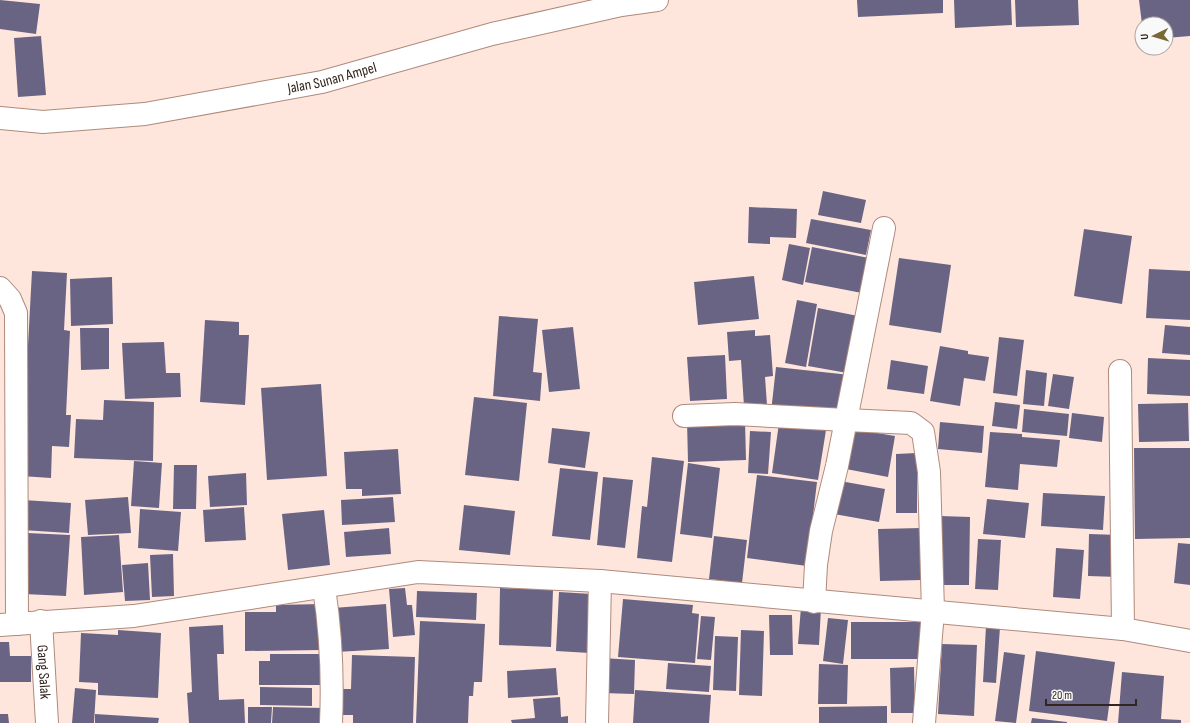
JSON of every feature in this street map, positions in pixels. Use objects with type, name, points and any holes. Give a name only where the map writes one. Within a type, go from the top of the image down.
[{"type":"street","name":"Jalan Sunan Ampel","points":[[0,118],[43,122],[145,114],[322,82],[492,34],[621,5],[657,0]]},
{"type":"street","points":[[814,602],[816,565],[821,531],[846,420],[884,228]]},
{"type":"street","points":[[0,288],[10,299],[16,313],[8,624],[134,616],[152,612],[324,588],[418,572],[600,581],[814,602],[933,611],[1123,629],[1190,641]]},
{"type":"street","points":[[1120,371],[1123,629]]},
{"type":"street","points":[[684,416],[735,414],[911,423],[923,432],[929,472],[933,611],[924,723]]},
{"type":"street","points":[[597,723],[600,581]]},
{"type":"street","points":[[324,588],[331,632],[333,686],[331,723]]},
{"type":"street","name":"Gang Salak","points":[[41,621],[47,723]]},
{"type":"building","points":[[0,0],[40,4],[36,34],[0,29]]},
{"type":"building","points":[[857,0],[943,0],[943,13],[858,17]]},
{"type":"building","points":[[954,0],[1011,0],[1012,25],[955,28]]},
{"type":"building","points":[[1015,0],[1078,0],[1079,25],[1016,27]]},
{"type":"building","points":[[1139,0],[1190,0],[1190,36],[1174,37],[1174,16],[1141,16]]},
{"type":"building","points":[[41,36],[46,95],[18,97],[14,38]]},
{"type":"building","points":[[823,191],[866,200],[861,223],[818,215]]},
{"type":"building","points":[[749,207],[797,209],[796,238],[770,237],[770,244],[748,243]]},
{"type":"building","points":[[811,219],[871,230],[866,255],[806,243]]},
{"type":"building","points":[[1084,229],[1132,236],[1122,304],[1074,296]]},
{"type":"building","points":[[789,244],[810,248],[803,285],[782,280]]},
{"type":"building","points":[[812,247],[869,258],[862,293],[805,282]]},
{"type":"building","points":[[899,258],[951,265],[941,333],[889,325]]},
{"type":"building","points":[[1149,269],[1190,271],[1190,320],[1146,318]]},
{"type":"building","points":[[32,271],[67,273],[64,330],[70,331],[66,415],[71,415],[69,447],[52,446],[51,478],[21,476]]},
{"type":"building","points":[[754,276],[759,319],[698,325],[694,282]]},
{"type":"building","points":[[112,277],[113,324],[71,326],[70,279]]},
{"type":"building","points":[[797,300],[817,304],[806,367],[785,363]]},
{"type":"building","points":[[818,308],[863,317],[853,374],[808,366]]},
{"type":"building","points":[[499,316],[538,319],[533,372],[542,373],[540,401],[493,396]]},
{"type":"building","points":[[205,320],[239,322],[239,335],[249,335],[245,405],[200,402]]},
{"type":"building","points":[[1165,325],[1190,327],[1190,355],[1162,353]]},
{"type":"building","points":[[573,327],[580,389],[549,392],[542,330]]},
{"type":"building","points":[[80,328],[109,328],[109,369],[81,370]]},
{"type":"building","points":[[755,330],[755,336],[770,335],[773,376],[765,377],[767,405],[744,406],[741,360],[729,361],[727,332]]},
{"type":"building","points":[[999,337],[1024,340],[1017,396],[993,393]]},
{"type":"building","points":[[164,342],[166,373],[180,373],[181,397],[125,399],[122,343]]},
{"type":"building","points":[[940,346],[968,351],[968,354],[989,357],[985,381],[964,378],[960,406],[930,401]]},
{"type":"building","points":[[725,355],[727,399],[690,401],[687,357]]},
{"type":"building","points":[[1148,358],[1190,360],[1190,396],[1147,394]]},
{"type":"building","points":[[891,360],[928,366],[924,394],[887,389]]},
{"type":"building","points":[[776,367],[850,375],[847,410],[821,407],[819,417],[771,412]]},
{"type":"building","points":[[1026,370],[1047,373],[1044,406],[1023,404]]},
{"type":"building","points":[[1053,374],[1074,377],[1069,409],[1048,406]]},
{"type":"building","points":[[321,384],[327,476],[267,480],[261,388]]},
{"type":"building","points":[[474,397],[527,403],[519,481],[465,475]]},
{"type":"building","points":[[104,400],[154,402],[153,461],[74,458],[76,419],[103,420]]},
{"type":"building","points":[[995,402],[1020,405],[1017,429],[992,426]]},
{"type":"building","points":[[1188,403],[1189,441],[1139,442],[1138,404]]},
{"type":"building","points":[[1024,409],[1069,414],[1067,436],[1022,432]]},
{"type":"building","points":[[1072,413],[1104,417],[1102,442],[1069,438]]},
{"type":"building","points":[[745,420],[746,460],[688,462],[687,421]]},
{"type":"building","points":[[940,422],[984,426],[982,453],[938,449]]},
{"type":"building","points":[[779,423],[826,430],[818,480],[772,473]]},
{"type":"building","points":[[552,428],[590,432],[585,468],[548,463]]},
{"type":"building","points":[[853,429],[895,436],[888,477],[846,469]]},
{"type":"building","points":[[750,431],[771,432],[768,474],[748,473]]},
{"type":"building","points":[[990,432],[1022,434],[1022,437],[1060,440],[1057,467],[1020,464],[1018,490],[985,487]]},
{"type":"building","points":[[1134,448],[1190,448],[1190,538],[1135,539]]},
{"type":"building","points":[[398,449],[401,494],[362,496],[362,489],[346,489],[344,452]]},
{"type":"building","points":[[917,453],[917,513],[896,513],[896,454]]},
{"type":"building","points":[[652,457],[684,461],[672,562],[637,558],[642,506],[647,507]]},
{"type":"building","points":[[134,461],[162,463],[159,508],[131,506]]},
{"type":"building","points":[[688,463],[720,468],[712,538],[680,534]]},
{"type":"building","points":[[174,465],[197,465],[196,509],[173,509]]},
{"type":"building","points":[[560,468],[598,472],[590,540],[552,536]]},
{"type":"building","points":[[246,473],[247,505],[210,507],[208,476]]},
{"type":"building","points":[[757,475],[817,482],[807,566],[747,558]]},
{"type":"building","points":[[603,477],[633,480],[625,548],[597,545]]},
{"type":"building","points":[[840,481],[885,489],[879,522],[834,514]]},
{"type":"building","points":[[1043,493],[1105,496],[1103,530],[1041,526]]},
{"type":"building","points":[[128,497],[131,533],[88,535],[85,500]]},
{"type":"building","points":[[393,497],[395,522],[342,525],[341,500]]},
{"type":"building","points":[[987,499],[1029,503],[1025,538],[983,534]]},
{"type":"building","points":[[23,500],[71,503],[69,533],[22,530]]},
{"type":"building","points":[[464,505],[515,511],[510,555],[459,550]]},
{"type":"building","points":[[244,507],[246,540],[205,542],[203,510]]},
{"type":"building","points":[[140,509],[181,512],[178,551],[138,548]]},
{"type":"building","points":[[324,510],[330,565],[288,570],[282,514]]},
{"type":"building","points":[[940,516],[970,517],[969,585],[939,585]]},
{"type":"building","points":[[389,528],[391,554],[346,557],[344,532]]},
{"type":"building","points":[[921,528],[922,580],[880,581],[878,529]]},
{"type":"building","points":[[27,533],[70,535],[66,596],[24,594]]},
{"type":"building","points":[[1089,534],[1119,535],[1118,577],[1088,576]]},
{"type":"building","points":[[119,535],[123,592],[84,595],[81,537]]},
{"type":"building","points":[[714,536],[747,540],[742,583],[709,579]]},
{"type":"building","points":[[978,539],[1001,540],[998,590],[975,589]]},
{"type":"building","points":[[1178,543],[1190,544],[1190,585],[1174,583]]},
{"type":"building","points":[[1056,548],[1084,550],[1080,599],[1053,597]]},
{"type":"building","points":[[173,554],[174,596],[152,597],[150,555]]},
{"type":"building","points":[[148,563],[150,600],[125,601],[122,565]]},
{"type":"building","points":[[405,588],[407,605],[412,605],[415,635],[393,637],[389,589]]},
{"type":"building","points":[[500,588],[553,590],[551,647],[499,645]]},
{"type":"building","points":[[417,591],[477,593],[476,620],[416,617]]},
{"type":"building","points":[[559,592],[592,594],[590,653],[556,651]]},
{"type":"building","points":[[623,599],[693,605],[692,613],[699,614],[695,663],[618,657]]},
{"type":"building","points":[[322,604],[322,650],[245,651],[245,612],[276,612],[276,605]]},
{"type":"building","points":[[386,604],[389,649],[336,652],[333,608]]},
{"type":"building","points":[[801,607],[821,608],[819,645],[798,644]]},
{"type":"building","points":[[769,615],[792,615],[793,655],[770,655]]},
{"type":"building","points":[[701,616],[715,617],[711,660],[697,659]]},
{"type":"building","points":[[828,618],[848,620],[843,664],[823,661]]},
{"type":"building","points":[[420,621],[485,624],[482,682],[474,682],[473,696],[469,696],[468,723],[416,723]]},
{"type":"building","points":[[851,622],[920,622],[920,659],[851,659]]},
{"type":"building","points":[[223,625],[224,654],[217,654],[219,700],[244,699],[245,723],[189,723],[187,693],[192,692],[189,627]]},
{"type":"building","points":[[986,626],[1000,627],[996,683],[983,682]]},
{"type":"building","points":[[118,630],[161,633],[158,698],[98,695],[98,683],[79,682],[81,633],[118,635]]},
{"type":"building","points":[[741,630],[764,631],[762,696],[739,695]]},
{"type":"building","points":[[715,636],[738,637],[736,691],[713,690]]},
{"type":"building","points":[[0,642],[9,642],[10,656],[31,656],[31,682],[0,682]]},
{"type":"building","points":[[942,644],[977,645],[974,716],[938,714]]},
{"type":"building","points":[[1036,651],[1115,662],[1107,721],[1029,711]]},
{"type":"building","points":[[1004,652],[1025,655],[1016,723],[995,721]]},
{"type":"building","points":[[270,654],[323,654],[323,685],[259,685],[259,661],[270,661]]},
{"type":"building","points":[[352,655],[415,657],[413,723],[353,723],[353,715],[338,715],[339,689],[351,689]]},
{"type":"building","points":[[602,658],[635,660],[634,694],[602,693]]},
{"type":"building","points":[[668,663],[711,666],[709,692],[666,689]]},
{"type":"building","points":[[819,664],[848,665],[847,704],[818,704]]},
{"type":"building","points":[[914,667],[915,713],[891,713],[890,668]]},
{"type":"building","points":[[556,668],[558,695],[508,698],[507,671]]},
{"type":"building","points":[[1122,672],[1164,676],[1161,719],[1181,720],[1181,723],[1118,723]]},
{"type":"building","points":[[260,687],[312,688],[312,706],[260,705]]},
{"type":"building","points":[[75,688],[96,690],[94,723],[72,723]]},
{"type":"building","points":[[635,690],[711,695],[709,723],[633,723]]},
{"type":"building","points":[[560,697],[561,717],[568,716],[568,723],[512,723],[511,720],[535,718],[533,699]]},
{"type":"building","points":[[887,706],[887,723],[819,723],[819,707]]},
{"type":"building","points":[[248,707],[272,707],[271,723],[248,723]]},
{"type":"building","points":[[273,707],[323,708],[323,723],[272,723]]},
{"type":"building","points":[[0,714],[8,714],[9,723],[0,723]]},
{"type":"building","points":[[95,714],[159,718],[158,723],[95,723]]},
{"type":"building","points":[[1032,718],[1067,722],[1067,723],[1031,723]]}]
